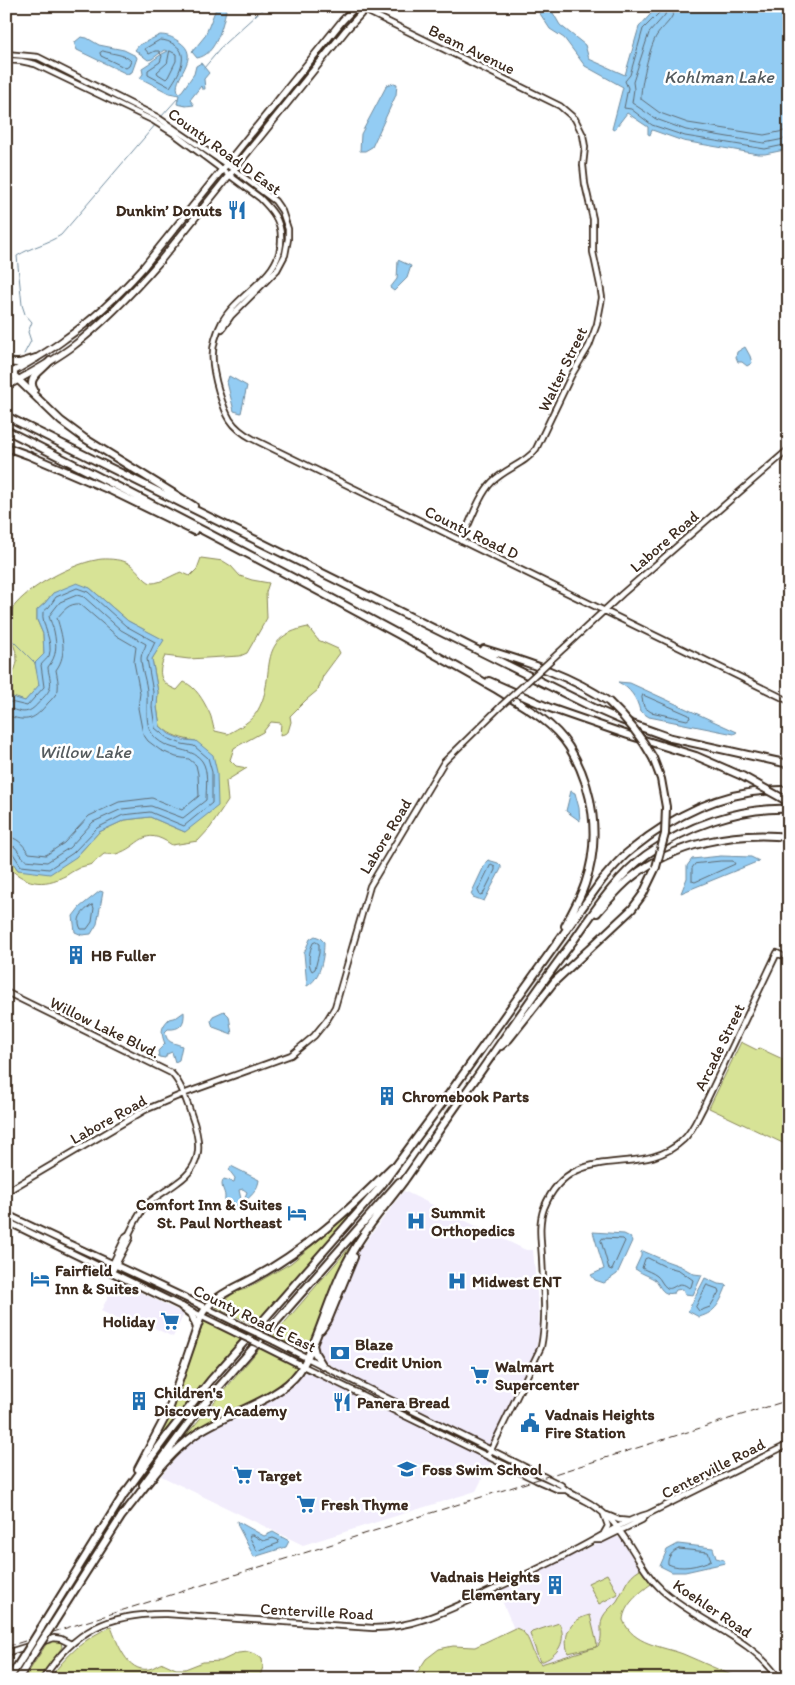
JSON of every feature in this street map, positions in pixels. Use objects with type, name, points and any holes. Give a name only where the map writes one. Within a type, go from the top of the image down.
[{"type":"highway","points":[[6,362],[21,364],[36,358]]},
{"type":"highway","points":[[45,405],[33,389],[31,382],[33,377],[50,361]]},
{"type":"highway","points":[[8,373],[19,379],[45,405],[84,438],[174,493],[209,517]]},
{"type":"highway","points":[[6,416],[598,710],[671,738],[789,764]]},
{"type":"highway","points":[[6,430],[281,572],[463,670],[536,714],[568,745],[581,768],[593,817],[594,843],[590,868],[584,886],[558,941]]},
{"type":"highway","points":[[6,447],[112,491],[281,572]]},
{"type":"highway","points":[[469,645],[505,655],[548,671],[586,688],[608,702],[637,731],[653,758],[661,779],[666,807],[665,834],[656,867],[643,894],[632,909],[554,982],[509,1039],[494,1051]]},
{"type":"highway","points":[[463,670],[550,708],[633,737],[696,756],[742,776],[789,802]]},
{"type":"highway","points":[[125,1493],[210,1381],[375,1194],[602,880],[629,851],[685,813],[717,800],[748,793],[789,790]]},
{"type":"highway","points":[[121,1517],[170,1458],[188,1440],[216,1422],[278,1391],[292,1380],[303,1366],[353,1250],[585,924],[621,878],[645,856],[673,837],[707,822],[742,813],[774,808],[789,809]]},
{"type":"highway","points":[[585,924],[631,878],[669,854],[724,839],[758,835],[789,837]]},
{"type":"highway","points":[[18,1679],[121,1517],[196,1413],[430,1144]]},
{"type":"highway","points":[[9,1679],[125,1493],[169,1410],[201,1316],[206,1308],[225,1294],[270,1269],[308,1244],[361,1197],[410,1148]]},
{"type":"highway","points":[[182,1307],[192,1315],[197,1328]]},
{"type":"highway","points":[[314,1342],[316,1354],[324,1366]]},
{"type":"main road","points":[[8,373],[36,358],[83,326],[123,289],[356,6]]},
{"type":"main road","points":[[6,388],[83,339],[132,292],[161,260],[366,8]]},
{"type":"main road","name":"County Road E East","points":[[6,1214],[206,1308],[307,1358]]},
{"type":"main road","name":"County Road E East","points":[[6,1222],[303,1366]]},
{"type":"street","name":"Beam Avenue","points":[[356,6],[366,8],[560,106],[575,119]]},
{"type":"street","name":"County Road D East","points":[[6,54],[38,57],[157,117],[223,167]]},
{"type":"street","name":"County Road D East","points":[[6,60],[21,60],[35,64],[136,112],[167,129],[275,201],[282,211],[288,229],[285,255],[277,270],[231,316],[218,334]]},
{"type":"street","name":"Walter Street","points":[[461,541],[488,486],[528,458],[536,449],[571,376],[589,346],[597,324],[602,292],[594,259],[593,219],[584,174],[584,141],[575,119]]},
{"type":"street","name":"County Road D East","points":[[218,334],[227,314],[268,274],[276,263],[281,242],[278,220],[271,208],[232,173]]},
{"type":"street","name":"County Road D","points":[[218,334],[212,349],[213,371],[224,411],[236,428],[245,434],[789,701]]},
{"type":"street","name":"Labore Road","points":[[7,1192],[145,1110],[291,1054],[314,1036],[335,1006],[370,886],[444,762],[501,706],[604,611],[789,449]]},
{"type":"street","name":"Arcade Street","points":[[491,1450],[541,1347],[545,1329],[540,1234],[542,1216],[548,1198],[561,1182],[580,1168],[590,1164],[658,1155],[672,1149],[684,1140],[692,1129],[777,953],[781,955]]},
{"type":"street","name":"Willow Lake Blvd.","points":[[6,992],[167,1071],[176,1078],[183,1094],[199,1138],[199,1150],[195,1163],[184,1178],[145,1206],[130,1234],[126,1236],[112,1272]]},
{"type":"street","name":"County Road E East","points":[[307,1358],[561,1485],[565,1490]]},
{"type":"street","name":"County Road E East","points":[[303,1366],[559,1490],[565,1490]]},
{"type":"street","name":"Centerville Road","points":[[594,1540],[601,1540],[631,1521],[789,1444]]},
{"type":"street","points":[[488,1456],[491,1450]]},
{"type":"street","points":[[565,1490],[589,1502],[604,1514],[619,1520],[631,1521]]},
{"type":"street","points":[[602,1534],[608,1526],[604,1514]]},
{"type":"street","name":"Koehler Road","points":[[604,1514],[618,1529],[646,1572],[660,1588],[678,1602],[754,1651],[779,1679]]},
{"type":"street","name":"Centerville Road","points":[[43,1679],[60,1655],[88,1631],[123,1618],[149,1615],[178,1615],[371,1628],[401,1626],[442,1612],[533,1571],[594,1540],[602,1534],[642,1520],[648,1514]]},
{"type":"street","points":[[6,1653],[55,1638],[62,1639],[71,1644]]},
{"type":"shaded area","points":[[404,1191],[526,1250],[533,1250],[540,1326],[536,1349],[487,1450],[323,1361],[318,1354],[316,1345],[357,1253]]},
{"type":"shaded area","points":[[116,1280],[184,1314],[173,1337],[140,1321],[136,1328],[101,1311]]},
{"type":"shaded area","points":[[310,1371],[492,1459],[476,1491],[303,1545],[161,1476],[178,1455],[200,1435],[230,1418],[269,1401]]},
{"type":"shaded area","points":[[614,1536],[620,1538],[641,1571],[605,1648],[534,1677],[498,1591]]},
{"type":"green space","points":[[201,558],[223,561],[231,566],[240,576],[269,583],[266,592],[267,618],[247,653],[240,656],[189,659],[165,656],[162,662],[161,677],[163,681],[177,690],[184,682],[192,687],[207,707],[215,731],[228,734],[252,718],[264,697],[273,649],[280,640],[291,632],[308,627],[318,640],[338,649],[340,653],[323,676],[318,690],[290,716],[291,722],[288,732],[280,736],[281,723],[271,722],[263,732],[234,748],[230,760],[236,766],[247,768],[226,781],[228,801],[210,828],[198,841],[172,845],[162,839],[148,837],[124,851],[115,854],[104,854],[92,864],[50,882],[42,883],[27,880],[6,865],[6,853],[18,870],[76,857],[99,832],[125,820],[150,817],[185,832],[196,741],[177,736],[160,726],[157,707],[158,692],[152,659],[163,640],[128,621],[90,588],[53,593],[37,610],[37,620],[43,634],[44,654],[35,663],[40,685],[25,701],[6,695],[6,676],[12,675],[17,661],[15,650],[7,631],[7,620],[11,610],[19,600],[44,582],[72,567],[85,563],[102,559],[123,561],[132,566],[146,580],[155,583],[181,572],[190,576],[197,569]]},
{"type":"green space","points":[[741,1042],[789,1062],[789,1146],[709,1108]]},
{"type":"green space","points":[[367,1195],[254,1325],[216,1307],[235,1292],[246,1289],[291,1263],[331,1230]]},
{"type":"green space","points":[[361,1234],[327,1301],[307,1351],[273,1336]]},
{"type":"green space","points":[[204,1322],[241,1339],[155,1445],[168,1418]]},
{"type":"green space","points":[[260,1348],[299,1368],[282,1385],[192,1434],[177,1446]]},
{"type":"green space","points":[[640,1569],[651,1584],[629,1604],[623,1620],[634,1635],[641,1640],[683,1654],[741,1679],[413,1679],[426,1659],[439,1649],[453,1646],[475,1647],[515,1628],[525,1634],[537,1660],[541,1664],[598,1646],[601,1639],[603,1616],[617,1601],[629,1579]]},
{"type":"green space","points":[[607,1574],[618,1594],[599,1604],[588,1583]]},
{"type":"green space","points":[[590,1615],[597,1644],[596,1647],[568,1653],[566,1646],[567,1634],[573,1624],[583,1617]]},
{"type":"green space","points":[[559,1623],[562,1629],[560,1647],[552,1656],[540,1662],[530,1634]]},
{"type":"green space","points":[[111,1627],[124,1655],[141,1669],[149,1669],[163,1663],[176,1669],[185,1669],[203,1662],[221,1661],[238,1653],[249,1652],[262,1659],[263,1667],[259,1679],[49,1679],[62,1663],[84,1642]]},
{"type":"green space","points":[[61,1642],[62,1647],[40,1679],[24,1679],[47,1643]]},
{"type":"water","points":[[217,6],[227,6],[218,37],[210,51],[204,56],[197,58],[192,52],[205,36]]},
{"type":"water","name":"Kohlman Lake","points":[[535,6],[549,6],[560,25],[585,45],[589,59],[625,75],[639,27],[658,6],[789,6],[789,149],[758,154],[683,141],[652,130],[650,135],[648,134],[648,127],[627,113],[614,130],[612,129],[623,87],[585,66],[564,38],[550,29]]},
{"type":"water","points":[[160,35],[169,36],[178,41],[185,47],[188,54],[188,61],[178,81],[179,93],[194,74],[196,66],[201,63],[209,73],[204,79],[205,89],[202,89],[201,86],[190,100],[194,105],[177,104],[179,95],[169,93],[140,78],[143,74],[142,68],[168,51],[164,50],[148,60],[135,50],[139,45]]},
{"type":"water","points":[[81,37],[87,38],[99,45],[124,50],[136,56],[132,72],[127,74],[77,50],[75,42]]},
{"type":"water","points":[[397,84],[396,95],[372,147],[365,151],[360,151],[361,134],[387,85]]},
{"type":"water","points":[[398,260],[411,266],[407,278],[394,291],[390,288],[397,279]]},
{"type":"water","points":[[745,347],[752,363],[747,366],[742,362],[738,362],[736,357],[737,352]]},
{"type":"water","points":[[229,376],[247,386],[241,413],[234,411],[227,382]]},
{"type":"water","name":"Willow Lake","points":[[77,583],[90,588],[128,621],[164,640],[152,659],[158,692],[157,707],[160,726],[169,734],[183,740],[196,741],[213,755],[217,772],[218,806],[185,832],[150,817],[125,820],[99,832],[76,857],[50,874],[18,870],[6,853],[6,695],[25,701],[39,685],[35,663],[44,654],[43,634],[37,620],[37,610],[53,593]]},
{"type":"water","points":[[618,682],[630,683],[737,732],[734,734],[649,717],[640,711],[635,698],[629,690]]},
{"type":"water","points":[[571,791],[575,793],[580,821],[566,811]]},
{"type":"water","points":[[721,856],[751,857],[759,861],[681,893],[687,878],[687,866],[692,859]]},
{"type":"water","points":[[488,860],[498,863],[501,869],[484,901],[473,897],[471,894]]},
{"type":"water","points":[[100,891],[103,892],[97,924],[91,934],[82,935],[75,932],[73,916],[80,907]]},
{"type":"water","points":[[315,936],[324,942],[323,954],[319,973],[312,983],[307,986],[304,953],[310,939]]},
{"type":"water","points":[[224,1011],[229,1016],[232,1034],[213,1027],[211,1021],[213,1016]]},
{"type":"water","points":[[184,1012],[183,1023],[179,1027],[168,1029],[165,1032],[169,1041],[182,1046],[179,1060],[175,1062],[172,1052],[167,1054],[165,1058],[159,1057],[158,1051],[165,1044],[162,1034],[164,1025],[169,1019],[177,1017]]},
{"type":"water","points":[[231,1166],[259,1180],[255,1191],[246,1200],[247,1192],[243,1189],[239,1190],[241,1199],[239,1206],[225,1205],[222,1184],[224,1179],[234,1182],[235,1178],[229,1170]]},
{"type":"water","points":[[593,1232],[624,1234],[630,1237],[632,1241],[617,1274],[604,1283],[595,1280],[591,1275],[604,1269]]},
{"type":"water","points":[[643,1251],[680,1266],[694,1274],[702,1275],[693,1295],[685,1294],[683,1289],[676,1290],[670,1294],[664,1292],[654,1279],[635,1269]]},
{"type":"water","points":[[705,1278],[718,1284],[727,1285],[714,1309],[699,1317],[688,1311]]},
{"type":"water","points":[[237,1521],[264,1536],[273,1532],[289,1541],[286,1547],[254,1557]]},
{"type":"water","points":[[678,1544],[713,1548],[716,1558],[724,1560],[725,1563],[685,1572],[672,1572],[660,1566],[667,1550]]},
{"type":"waterway","points":[[204,68],[225,43],[266,6]]},
{"type":"waterway","points":[[161,117],[178,98]]},
{"type":"waterway","points":[[24,354],[31,341],[28,332],[32,322],[25,314],[22,305],[17,256],[61,235],[156,124]]},
{"type":"waterway","points":[[6,634],[35,663]]},
{"type":"railway","points":[[6,1647],[789,1400]]},
{"type":"place","name":"Dunkin’ Donuts","points":[[237,210]]},
{"type":"place","name":"HB Fuller","points":[[76,955]]},
{"type":"place","name":"Chromebook Parts","points":[[387,1096]]},
{"type":"place","name":"Comfort Inn & Suites St. Paul Northeast","points":[[297,1213]]},
{"type":"place","name":"Summit Orthopedics","points":[[416,1221]]},
{"type":"place","name":"Fairfield Inn & Suites","points":[[40,1279]]},
{"type":"place","name":"Midwest ENT","points":[[457,1281]]},
{"type":"place","name":"Holiday","points":[[170,1321]]},
{"type":"place","name":"Blaze Credit Union","points":[[340,1353]]},
{"type":"place","name":"Walmart Supercenter","points":[[480,1375]]},
{"type":"place","name":"Children's Discovery Academy","points":[[139,1401]]},
{"type":"place","name":"Panera Bread","points":[[342,1402]]},
{"type":"place","name":"Vadnais Heights Fire Station","points":[[530,1423]]},
{"type":"place","name":"Foss Swim School","points":[[407,1469]]},
{"type":"place","name":"Target","points":[[243,1475]]},
{"type":"place","name":"Fresh Thyme","points":[[306,1504]]},
{"type":"place","name":"Vadnais Heights Elementary","points":[[555,1585]]}]
